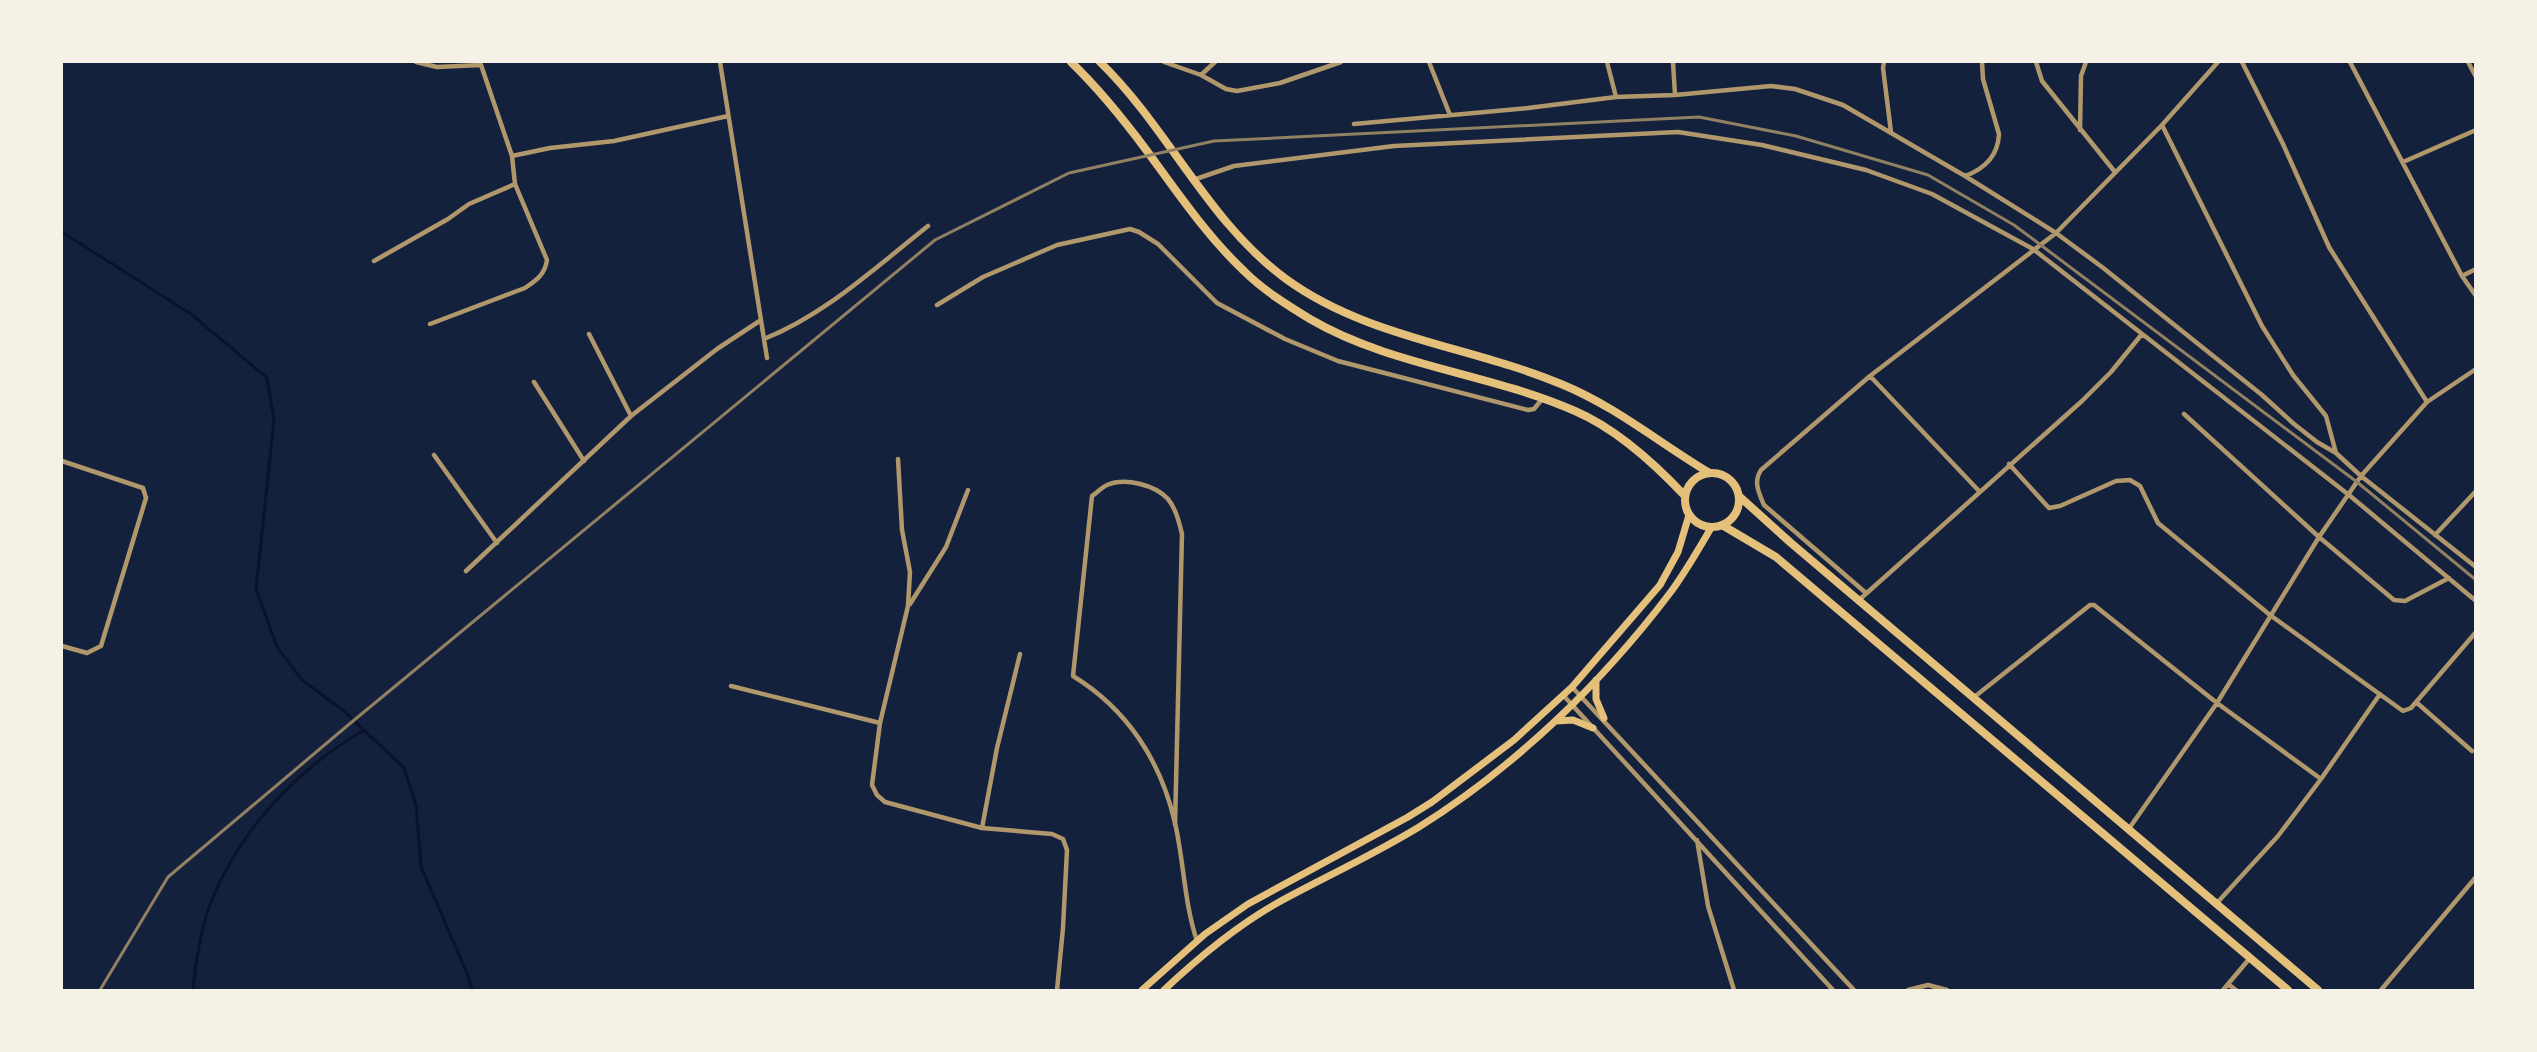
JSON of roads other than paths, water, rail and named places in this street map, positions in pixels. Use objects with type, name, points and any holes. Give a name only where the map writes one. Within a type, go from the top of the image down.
[{"type":"main road","points":[[1071,62],[1102,95],[1146,149],[1222,249],[1244,272],[1274,296],[1312,320],[1379,349],[1543,398],[1577,412],[1610,430],[1654,465],[1685,496],[1689,515],[1678,552],[1660,585],[1572,687],[1514,740],[1432,802],[1338,857],[1248,904],[1197,941],[1142,990]]},
{"type":"main road","points":[[1100,62],[1134,99],[1216,210],[1261,260],[1318,300],[1396,332],[1560,383],[1622,414],[1708,472],[1721,474],[1729,479],[1740,497],[1774,529],[2318,990]]},
{"type":"main road","points":[[1685,496],[1692,482],[1708,472]]},
{"type":"main road","points":[[1689,515],[1696,523],[1711,528],[1722,525],[1733,518],[1738,511],[1740,497]]},
{"type":"main road","points":[[1722,525],[1776,556],[2288,990]]},
{"type":"main road","points":[[1164,990],[1231,933],[1278,903],[1329,877],[1439,814],[1488,778],[1572,705],[1596,680],[1671,591],[1711,528]]},
{"type":"main road","points":[[1596,680],[1596,699],[1604,718]]},
{"type":"main road","points":[[1553,722],[1573,720],[1593,728]]},
{"type":"street","points":[[416,62],[437,67],[481,63],[512,156],[515,183],[547,260],[543,273],[525,288],[430,324]]},
{"type":"street","points":[[720,62],[767,358]]},
{"type":"street","points":[[1164,62],[1201,75],[1217,85],[1237,92],[1280,83],[1341,62]]},
{"type":"street","points":[[1201,75],[1215,62]]},
{"type":"street","points":[[1429,62],[1450,115]]},
{"type":"street","points":[[1607,62],[1616,97]]},
{"type":"street","points":[[1673,62],[1675,95]]},
{"type":"street","points":[[1884,62],[1891,132]]},
{"type":"street","points":[[1965,176],[1978,171],[1987,164],[1998,143],[1999,134],[1983,79],[1982,62]]},
{"type":"street","points":[[2036,62],[2038,76],[2115,172]]},
{"type":"street","points":[[2080,131],[2081,76],[2086,62]]},
{"type":"street","points":[[1866,593],[1764,505],[1757,488],[1756,477],[1761,470],[1870,376],[2032,249],[2056,233],[2162,125],[2218,62]]},
{"type":"street","points":[[2242,62],[2283,144],[2329,247],[2427,402]]},
{"type":"street","points":[[2350,62],[2462,276],[2475,296]]},
{"type":"street","points":[[2468,62],[2475,77]]},
{"type":"street","points":[[1354,124],[1528,108],[1616,97],[1675,95],[1772,86],[1795,89],[1843,105],[1965,176],[2056,233],[2103,267],[2262,394],[2294,424],[2336,453],[2361,476],[2475,567]]},
{"type":"street","points":[[512,156],[550,148],[614,141],[728,116]]},
{"type":"street","points":[[2162,125],[2262,326],[2293,375],[2326,416],[2336,453]]},
{"type":"street","points":[[2403,162],[2475,130]]},
{"type":"street","points":[[1193,180],[1233,166],[1394,146],[1678,132],[1762,145],[1866,170],[1932,194],[2032,249],[2349,495],[2475,602]]},
{"type":"street","points":[[374,261],[448,219],[469,204],[515,183]]},
{"type":"street","points":[[764,339],[793,327],[823,309],[928,226]]},
{"type":"street","points":[[937,305],[984,277],[1057,245],[1130,229],[1158,244],[1217,303],[1285,339],[1338,361],[1519,409],[1534,409],[1543,398]]},
{"type":"street","points":[[2462,276],[2475,269]]},
{"type":"street","points":[[466,571],[631,416],[717,350],[761,320]]},
{"type":"street","points":[[589,334],[631,416]]},
{"type":"street","points":[[1859,600],[2082,401],[2111,372],[2142,334]]},
{"type":"street","points":[[2128,830],[2217,703],[2319,537],[2361,476],[2427,402],[2475,369]]},
{"type":"street","points":[[1870,376],[1979,491]]},
{"type":"street","points":[[534,382],[584,461]]},
{"type":"street","points":[[2184,414],[2319,537],[2399,602],[2449,578]]},
{"type":"street","points":[[434,455],[496,543]]},
{"type":"street","points":[[898,459],[902,530],[910,572],[908,606],[879,723],[872,784],[877,795],[885,802],[982,828],[1052,834],[1063,839],[1067,850],[1057,990]]},
{"type":"street","points":[[62,461],[143,488],[146,498],[101,646],[87,653],[62,646]]},
{"type":"street","points":[[2009,464],[2049,508],[2060,507],[2116,481],[2130,480],[2140,486],[2158,523],[2270,615],[2403,711],[2411,708],[2475,632]]},
{"type":"street","points":[[1175,825],[1182,534],[1177,517],[1167,499],[1148,486],[1129,482],[1107,485],[1092,496],[1073,676],[1095,690],[1126,720],[1149,751],[1167,794],[1175,825],[1189,916],[1197,941]]},
{"type":"street","points":[[908,606],[946,547],[968,490]]},
{"type":"street","points":[[2435,535],[2475,491]]},
{"type":"street","points":[[1973,698],[2090,605],[2094,605],[2217,703],[2321,779]]},
{"type":"street","points":[[982,828],[997,748],[1020,654]]},
{"type":"street","points":[[731,686],[879,723]]},
{"type":"street","points":[[1572,687],[1604,718],[1854,990]]},
{"type":"street","points":[[2216,904],[2278,836],[2380,694]]},
{"type":"street","points":[[1563,695],[1833,990]]},
{"type":"street","points":[[2416,702],[2472,751]]},
{"type":"street","points":[[1697,840],[1708,906],[1734,990]]},
{"type":"street","points":[[2381,990],[2475,877]]},
{"type":"street","points":[[2223,990],[2250,958]]},
{"type":"street","points":[[2228,984],[2236,990]]},
{"type":"street","points":[[1908,990],[1928,985],[1947,990]]},
{"type":"waterway","points":[[62,232],[191,314],[267,378],[274,420],[256,589],[277,647],[302,680],[344,711],[404,768],[416,805],[421,867],[467,973],[472,990]]},
{"type":"waterway","points":[[193,990],[205,919],[225,871],[240,846],[257,823],[295,781],[340,745],[364,730]]},
{"type":"railway","points":[[100,990],[168,877],[935,240],[1069,173],[1214,141],[1699,117],[1796,136],[1928,175],[2014,225],[2357,482],[2476,580]]}]
